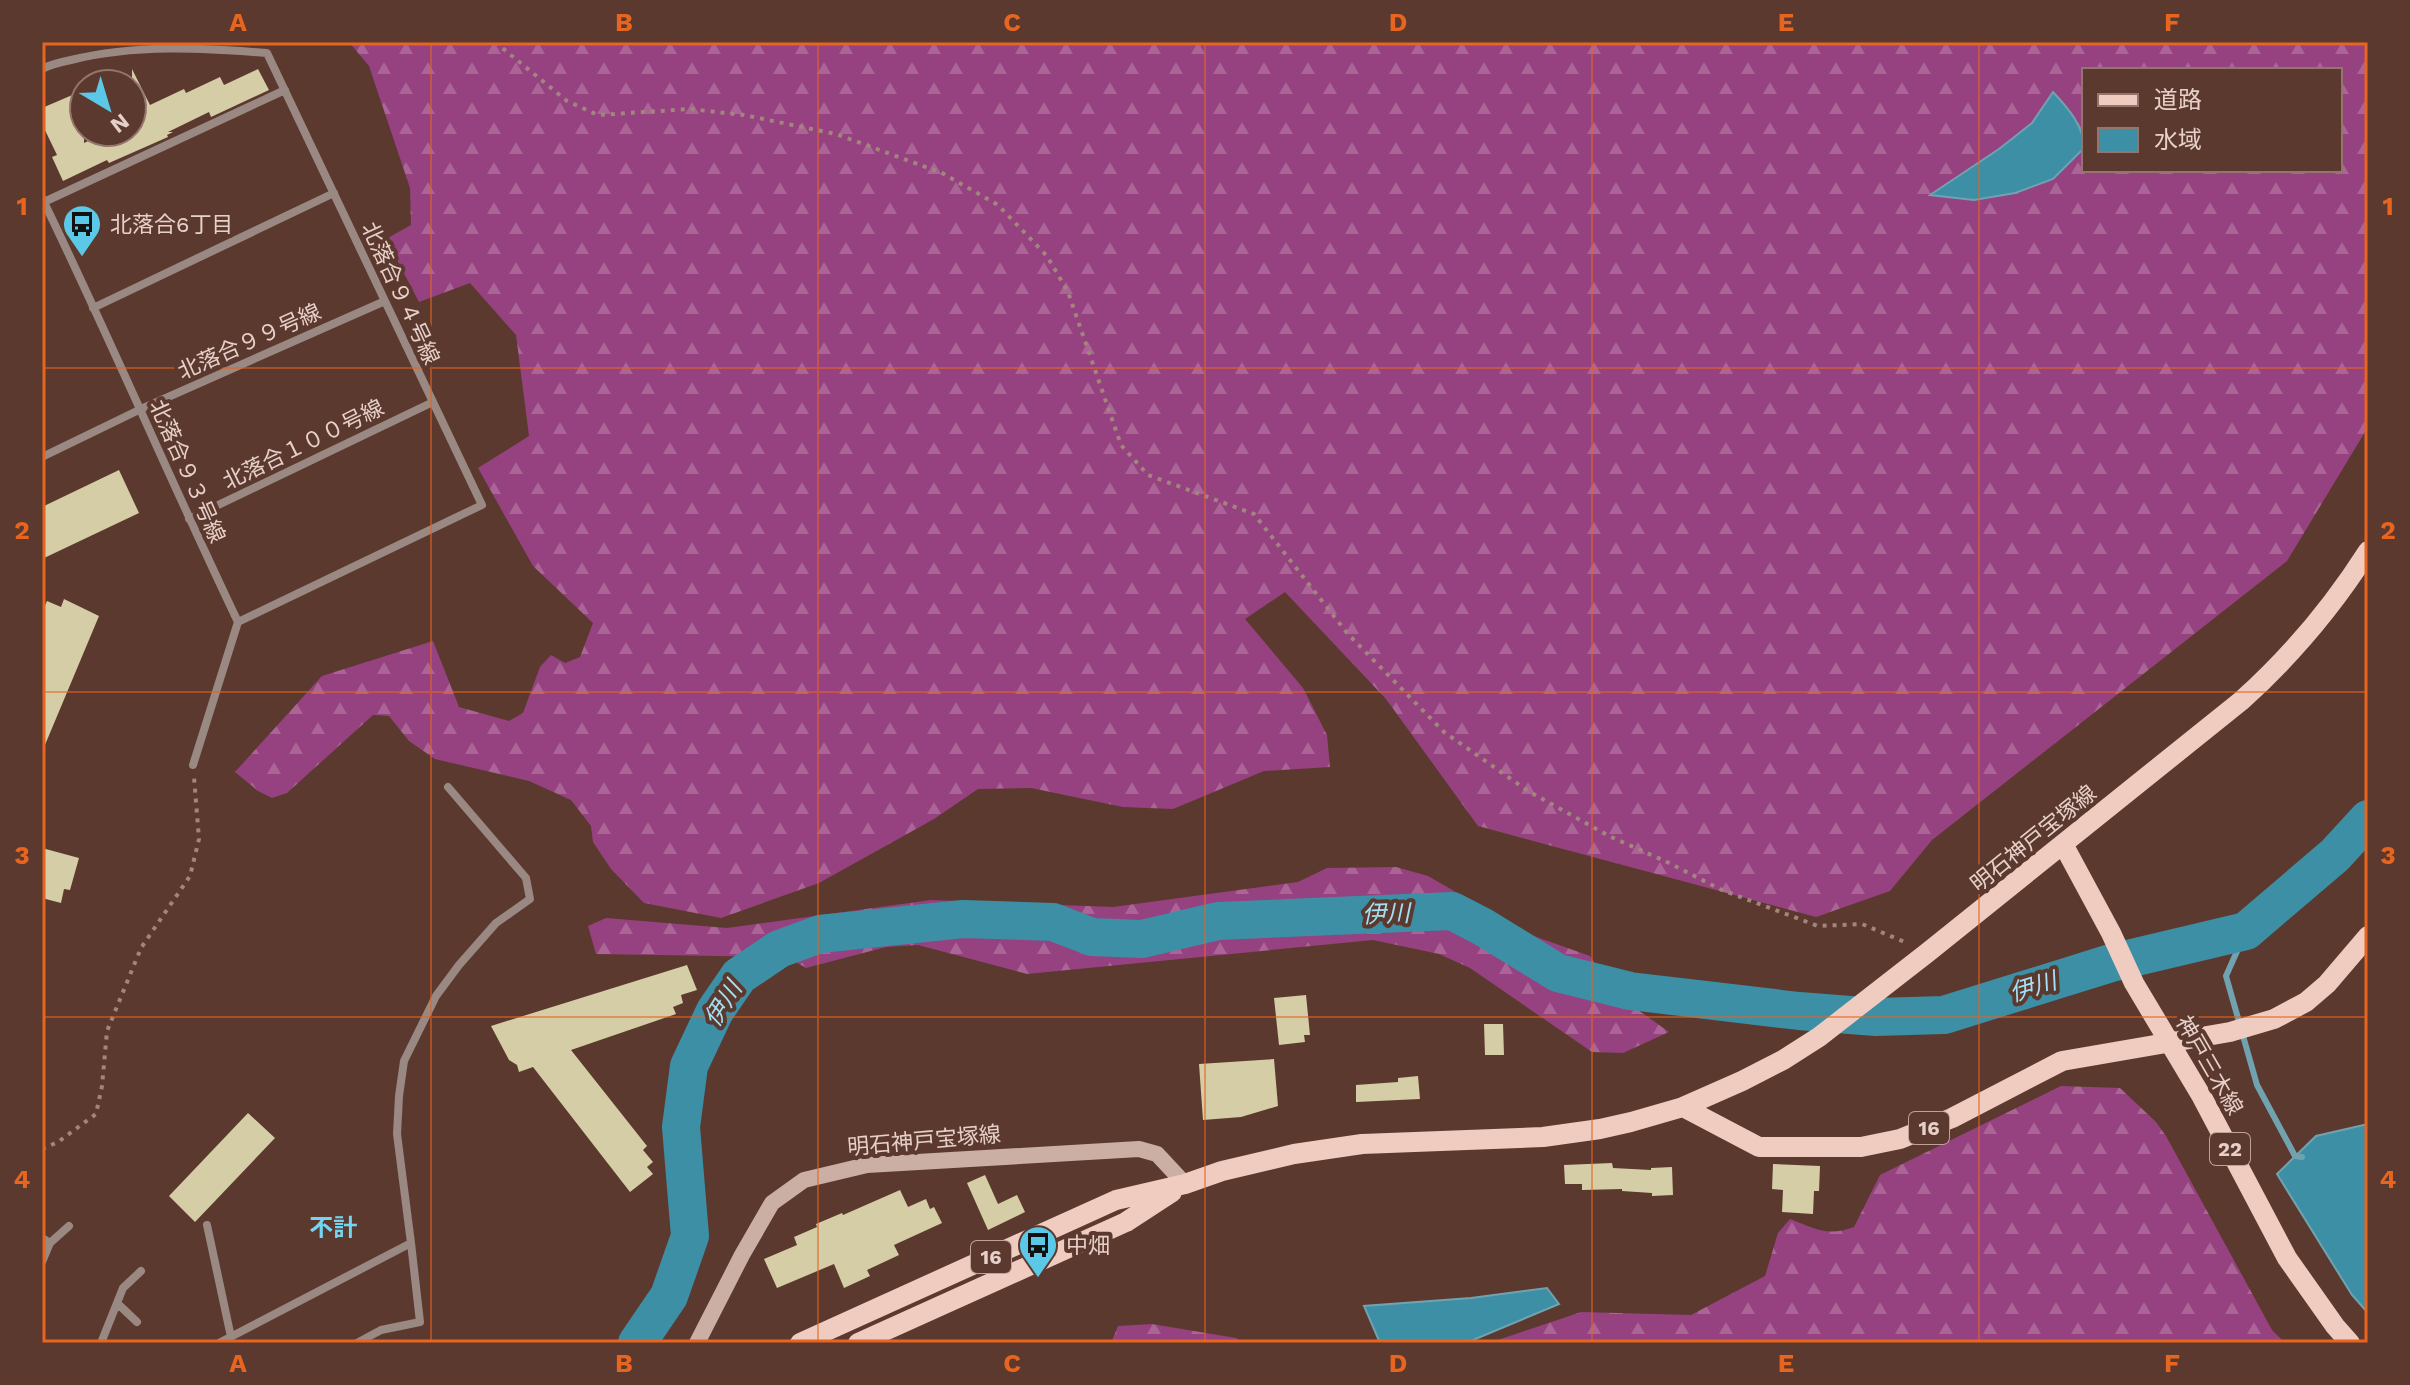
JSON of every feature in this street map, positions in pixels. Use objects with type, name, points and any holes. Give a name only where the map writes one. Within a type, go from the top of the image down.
[{"type":"main road","name":"明石神戸宝塚線","points":[[800,1343],[1116,1200],[1294,1154],[1362,1144],[1543,1137],[1616,1126],[1683,1107],[1742,1081],[1819,1037],[2241,701],[2265,679],[2316,621],[2368,551]]},
{"type":"main road","name":"神戸三木線","points":[[2063,844],[2134,983],[2202,1097],[2287,1258],[2350,1343]]},
{"type":"main road","name":"16","points":[[1683,1107],[1759,1147],[1861,1147],[1900,1139],[1952,1118],[2062,1061],[2230,1032],[2274,1019],[2306,1002],[2327,984],[2368,936]]},
{"type":"main road","name":"明石神戸宝塚線","points":[[858,1343],[1126,1222],[1185,1184]]},
{"type":"street","name":"北落合９４号線","points":[[43,64],[124,49],[267,53],[482,505],[238,622]]},
{"type":"street","points":[[43,200],[285,90]]},
{"type":"street","points":[[93,308],[334,193]]},
{"type":"street","name":"北落合９３号線","points":[[43,200],[238,622]]},
{"type":"street","name":"北落合９９号線","points":[[42,457],[141,409],[385,301]]},
{"type":"street","name":"北落合１００号線","points":[[189,519],[433,402]]},
{"type":"street","points":[[193,765],[238,622]]},
{"type":"street","points":[[357,1343],[381,1330],[420,1322],[397,1134],[404,1061],[436,996],[459,965],[496,923],[530,899],[526,878],[448,787]]},
{"type":"street","name":"明石神戸宝塚線","points":[[697,1343],[772,1203],[804,1180],[867,1165],[1139,1149],[1157,1154],[1185,1184]]},
{"type":"street","points":[[207,1225],[231,1337]]},
{"type":"street","points":[[42,1262],[50,1243],[69,1226]]},
{"type":"street","points":[[42,1238],[50,1243]]},
{"type":"street","points":[[219,1343],[411,1243]]},
{"type":"street","points":[[101,1343],[123,1288],[141,1271]]},
{"type":"street","points":[[117,1303],[137,1322]]},
{"type":"path","points":[[495,42],[567,101],[598,115],[690,109],[744,115],[836,134],[942,173],[998,205],[1047,256],[1068,292],[1121,445],[1148,475],[1254,514],[1347,633],[1444,732],[1528,791],[1609,836],[1722,890],[1818,926],[1862,924],[1927,953]]},
{"type":"path","points":[[42,1149],[58,1142],[96,1114],[107,1031],[141,948],[190,876],[199,839],[193,765]]},
{"type":"green space","points":[[349,42],[2368,42],[2368,427],[2287,561],[1932,840],[1890,891],[1816,917],[1478,826],[1386,699],[1285,592],[1245,619],[1303,688],[1327,735],[1330,767],[1264,771],[1173,809],[1123,807],[1031,788],[978,789],[934,819],[819,883],[721,918],[644,903],[611,869],[593,842],[591,826],[571,800],[529,781],[435,759],[409,741],[389,716],[373,715],[287,793],[272,798],[235,772],[322,676],[433,641],[459,707],[509,721],[523,713],[540,667],[551,655],[565,663],[580,657],[593,623],[533,566],[478,468],[529,436],[516,335],[470,283],[419,302],[386,239],[411,225],[410,188],[369,66]]},
{"type":"green space","points":[[1396,867],[1428,876],[1528,934],[1590,956],[1617,995],[1669,1032],[1623,1053],[1592,1052],[1470,968],[1439,954],[1373,940],[1027,974],[918,945],[886,947],[806,968],[787,957],[596,954],[588,926],[606,918],[727,928],[931,900],[1113,907],[1298,882],[1327,868]]},
{"type":"green space","points":[[2061,1086],[2120,1088],[2156,1122],[2272,1330],[2285,1343],[1489,1343],[1581,1312],[1691,1315],[1765,1276],[1778,1233],[1790,1219],[1829,1232],[1854,1227],[1880,1175]]},
{"type":"green space","points":[[1152,1324],[1236,1338],[1244,1343],[1111,1343],[1118,1326]]},
{"type":"water","points":[[2053,92],[2078,125],[2082,150],[2053,179],[2015,193],[1974,200],[1930,195],[1999,149],[2032,123]]},
{"type":"water","points":[[2368,1124],[2368,1313],[2352,1295],[2277,1174],[2316,1136]]},
{"type":"water","points":[[1547,1288],[1559,1304],[1466,1343],[1380,1343],[1364,1306],[1471,1298]]},
{"type":"building","points":[[258,69],[269,90],[211,117],[209,112],[168,132],[173,132],[148,146],[148,101],[150,105],[184,89],[186,93],[220,77],[224,85]]},
{"type":"building","points":[[68,97],[68,148],[143,148],[109,163],[107,160],[63,181],[52,157],[57,155],[42,124],[42,108]]},
{"type":"building","points":[[119,470],[139,513],[42,559],[42,507]]},
{"type":"building","points":[[64,599],[99,616],[42,752],[42,612],[47,601],[61,607]]},
{"type":"building","points":[[42,848],[79,858],[70,890],[64,889],[61,903],[42,898]]},
{"type":"building","points":[[687,965],[697,990],[681,995],[683,1003],[673,1007],[676,1014],[571,1050],[647,1146],[643,1150],[653,1162],[647,1167],[653,1174],[630,1192],[533,1067],[519,1072],[491,1026]]},
{"type":"building","points":[[1306,995],[1310,1035],[1304,1035],[1305,1042],[1279,1045],[1274,998]]},
{"type":"building","points":[[1484,1024],[1503,1024],[1504,1055],[1485,1055]]},
{"type":"building","points":[[1274,1059],[1278,1106],[1241,1117],[1203,1120],[1199,1064]]},
{"type":"building","points":[[1418,1076],[1420,1099],[1356,1102],[1356,1085],[1398,1082],[1398,1078]]},
{"type":"building","points":[[248,1113],[275,1138],[195,1222],[169,1196]]},
{"type":"building","points":[[1612,1163],[1613,1168],[1651,1170],[1672,1167],[1673,1195],[1652,1196],[1652,1193],[1622,1189],[1582,1190],[1582,1184],[1565,1184],[1564,1165]]},
{"type":"building","points":[[1773,1164],[1820,1166],[1819,1191],[1814,1191],[1813,1214],[1782,1212],[1783,1190],[1772,1189]]},
{"type":"building","points":[[985,1175],[998,1204],[1017,1195],[1025,1212],[988,1230],[967,1183]]},
{"type":"building","points":[[900,1190],[908,1207],[926,1199],[942,1223],[894,1245],[899,1255],[867,1270],[870,1276],[844,1288],[834,1264],[777,1288],[764,1259],[797,1245],[794,1237],[817,1227],[816,1224]]},
{"type":"waterway","name":"伊川","points":[[637,1343],[669,1296],[690,1236],[681,1127],[689,1066],[715,1011],[739,976],[779,949],[820,934],[963,919],[1053,922],[1092,937],[1142,939],[1218,921],[1452,911],[1558,973],[1630,991],[1876,1017],[1944,1015],[2111,963],[2246,931],[2335,855],[2368,819]]},
{"type":"waterway","points":[[2246,931],[2226,976],[2257,1085],[2295,1156],[2302,1157]]},
{"type":"place","name":"北落合6丁目","points":[[82,258]]},
{"type":"place","name":"中畑","points":[[1038,1279]]},
{"type":"district","name":"不計","points":[[333,1228]]}]
